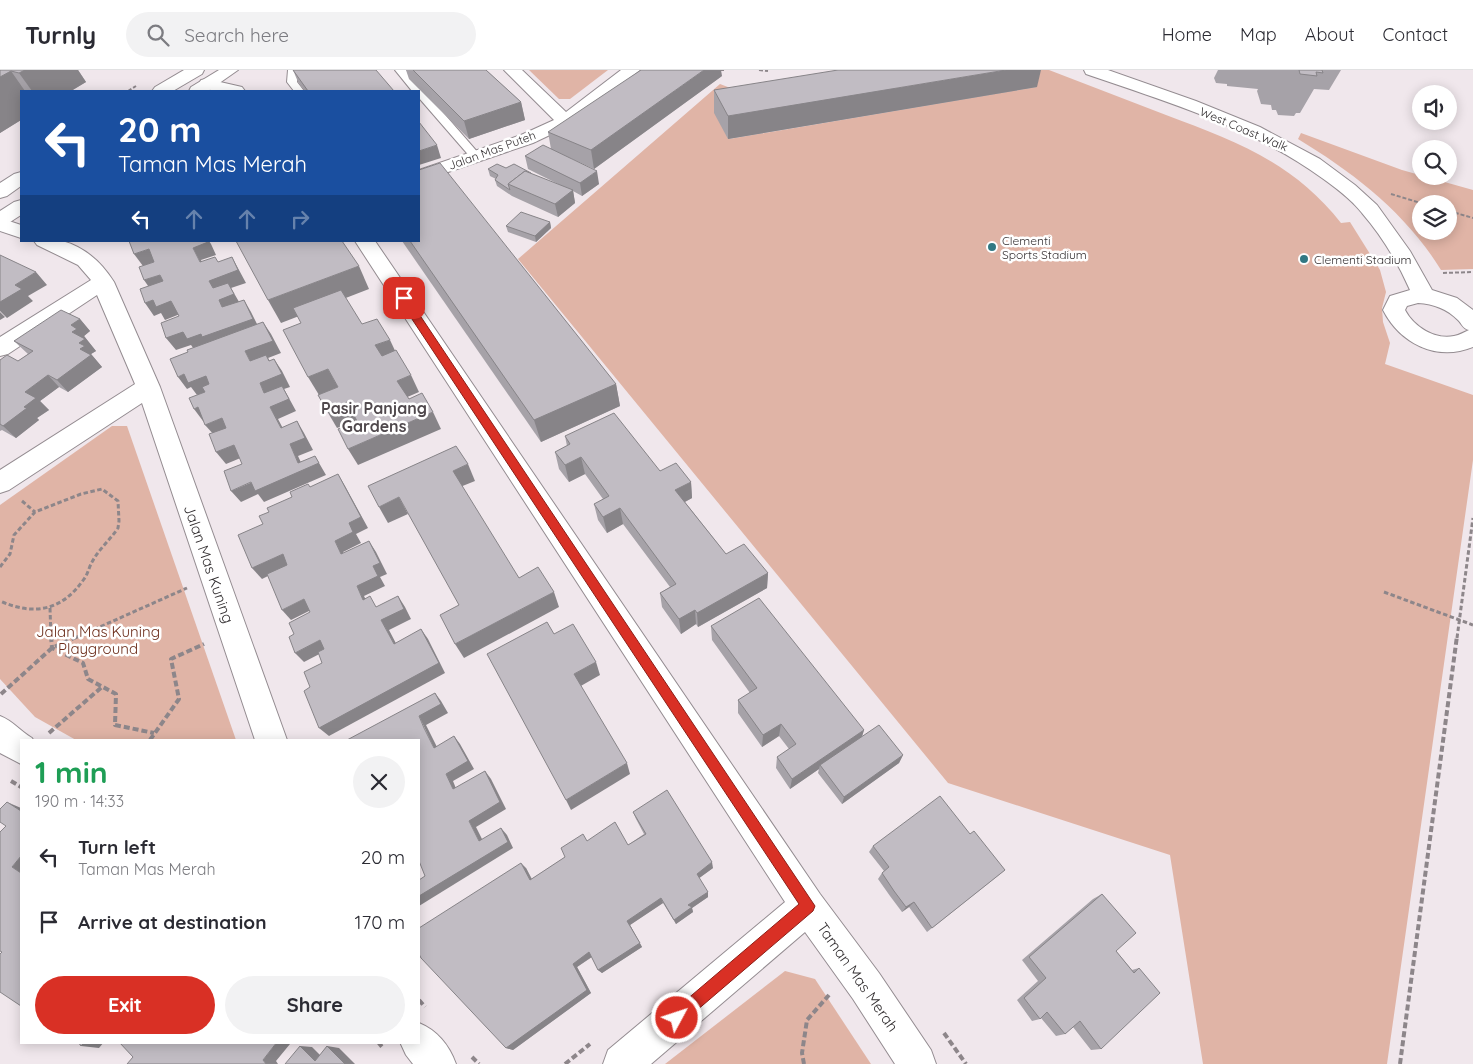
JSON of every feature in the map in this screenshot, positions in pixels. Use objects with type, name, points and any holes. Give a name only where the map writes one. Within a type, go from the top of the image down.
[{"type":"street","points":[[163,90],[196,70]]},
{"type":"street","points":[[202,88],[230,70]]},
{"type":"street","points":[[512,70],[564,121]]},
{"type":"street","name":"Jalan Mas Puteh","points":[[420,176],[527,139],[564,121],[632,70]]},
{"type":"street","name":"West Coast Walk","points":[[1092,70],[1256,132],[1288,148],[1329,174],[1369,208],[1400,249],[1424,296]]},
{"type":"street","points":[[202,88],[225,90]]},
{"type":"street","points":[[0,192],[20,179]]},
{"type":"street","points":[[0,220],[20,207]]},
{"type":"street","points":[[0,224],[20,232]]},
{"type":"street","name":"Jalan Mas Kuning","points":[[46,242],[64,249],[92,265],[103,282],[148,387],[271,739]]},
{"type":"street","name":"Taman Mas Merah","points":[[366,242],[808,906],[866,986],[917,1064]]},
{"type":"street","points":[[0,348],[103,282]]},
{"type":"street","points":[[1473,324],[1455,306],[1440,299],[1424,296],[1409,296],[1398,301],[1394,310],[1398,320],[1409,331],[1426,340],[1449,345],[1464,343],[1473,336]]},
{"type":"street","points":[[0,483],[148,387]]},
{"type":"street","points":[[0,731],[10,742],[20,742]]},
{"type":"street","points":[[622,1064],[808,906]]},
{"type":"street","points":[[420,1043],[437,1064]]},
{"type":"lane","points":[[293,70],[292,82],[298,90]]},
{"type":"lane","points":[[400,70],[418,90]]},
{"type":"lane","points":[[420,92],[476,157]]},
{"type":"path","points":[[759,70],[768,71]]},
{"type":"path","points":[[1457,213],[1473,218]]},
{"type":"path","points":[[0,567],[10,554],[14,535],[35,512],[81,494],[102,489],[118,501],[119,526],[92,560],[85,579],[66,598],[50,608],[35,612],[13,608],[0,601]]},
{"type":"path","points":[[1400,1064],[1473,518]]},
{"type":"path","points":[[1,694],[52,648],[192,586]]},
{"type":"path","points":[[1384,592],[1473,625]]},
{"type":"path","points":[[50,608],[52,648]]},
{"type":"path","points":[[151,739],[179,699],[171,659],[211,641]]},
{"type":"path","points":[[52,648],[83,663],[88,679],[116,694],[115,725],[154,733]]},
{"type":"path","points":[[38,739],[103,686]]},
{"type":"path","points":[[804,1064],[802,1053],[807,1020],[830,993]]},
{"type":"green space","points":[[529,70],[608,70],[570,99],[559,99]]},
{"type":"green space","points":[[846,70],[729,139],[1036,87],[1020,70],[1049,70],[1216,134],[1262,156],[1304,184],[1341,223],[1350,222],[1380,270],[1386,292],[1382,308],[1383,322],[1390,343],[1385,364],[1473,395],[1473,460],[1387,1064],[1203,1064],[1170,855],[948,783],[518,259],[720,84],[746,94]]},
{"type":"green space","points":[[1301,133],[1412,173],[1412,185],[1455,185],[1473,190],[1473,269],[1441,270],[1420,240],[1457,240],[1457,195],[1412,195],[1412,230],[1359,180],[1298,139]]},
{"type":"green space","name":"Jalan Mas Kuning Playground","points":[[112,426],[127,426],[236,739],[74,739],[35,717],[0,679],[0,505]]},
{"type":"green space","points":[[785,971],[815,979],[871,1064],[665,1064]]},
{"type":"building","points":[[0,70],[25,70],[19,73],[11,71],[0,77]]},
{"type":"building","points":[[293,70],[376,70],[393,90],[307,90]]},
{"type":"building","points":[[413,70],[486,70],[521,102],[464,121]]},
{"type":"building","points":[[641,70],[704,70],[591,150],[548,132]]},
{"type":"building","points":[[838,70],[1006,70],[728,116],[714,90]]},
{"type":"building","points":[[1299,70],[1322,70],[1323,73],[1316,72],[1317,76],[1300,74]]},
{"type":"building","points":[[420,123],[437,145],[420,151]]},
{"type":"building","points":[[543,145],[597,171],[580,183],[525,156]]},
{"type":"building","points":[[440,163],[616,384],[534,420],[411,242],[420,242],[420,170]]},
{"type":"building","points":[[497,164],[506,168],[514,164],[531,174],[525,171],[508,184],[510,190],[495,180],[498,175],[488,169]]},
{"type":"building","points":[[525,171],[573,190],[555,204],[508,184]]},
{"type":"building","points":[[521,212],[550,222],[535,236],[506,226]]},
{"type":"building","points":[[129,242],[208,242],[193,248],[200,262],[215,257],[218,262],[232,257],[238,270],[209,281],[213,288],[228,283],[234,294],[219,300],[222,307],[244,300],[253,319],[202,337],[201,334],[187,339],[183,332],[166,338],[161,323],[179,316],[171,301],[156,307],[153,300],[145,303],[140,289],[163,281],[160,275],[144,280],[139,267],[154,262],[149,249],[134,254]]},
{"type":"building","points":[[237,242],[343,242],[359,266],[268,300]]},
{"type":"building","points":[[0,255],[36,272],[15,285],[22,289],[0,302]]},
{"type":"building","points":[[341,290],[362,324],[377,319],[390,340],[375,345],[382,356],[396,350],[411,375],[397,381],[409,399],[422,393],[433,412],[348,449],[338,429],[357,421],[347,402],[327,411],[318,395],[338,387],[328,369],[308,377],[283,330],[301,323],[293,308]]},
{"type":"building","points":[[61,310],[80,319],[71,325],[77,329],[72,332],[85,339],[79,343],[85,346],[80,349],[91,355],[57,380],[48,375],[25,392],[36,398],[24,407],[27,408],[3,426],[0,424],[0,360],[7,355],[18,361],[33,351],[14,341]]},
{"type":"building","points":[[263,322],[273,341],[245,351],[250,361],[266,355],[269,361],[274,359],[282,374],[260,383],[264,393],[282,386],[289,399],[270,407],[281,428],[297,421],[305,438],[290,444],[298,463],[315,456],[319,463],[255,491],[251,482],[231,491],[224,471],[242,464],[234,445],[216,452],[209,434],[226,428],[222,418],[205,425],[198,407],[194,409],[189,398],[205,392],[202,387],[209,384],[206,376],[188,383],[184,374],[178,377],[170,359],[188,352],[187,350]]},
{"type":"building","points":[[614,413],[660,471],[676,463],[691,482],[675,490],[726,554],[744,544],[768,573],[697,613],[695,610],[679,619],[660,593],[676,584],[620,508],[603,517],[594,504],[609,496],[581,457],[565,465],[555,452],[570,444],[565,436]]},
{"type":"building","points":[[456,446],[468,464],[453,471],[519,578],[538,567],[554,592],[455,644],[440,615],[459,605],[399,497],[379,507],[368,486]]},
{"type":"building","points":[[338,474],[361,517],[349,523],[353,532],[335,541],[341,554],[369,541],[380,563],[373,566],[378,576],[357,586],[363,600],[370,596],[376,607],[398,596],[404,609],[381,620],[394,644],[421,629],[439,663],[319,728],[304,691],[310,687],[304,672],[322,663],[318,652],[324,649],[320,640],[295,653],[289,637],[294,634],[289,623],[310,612],[304,599],[282,610],[267,574],[287,565],[283,554],[252,568],[238,535],[263,524],[259,516],[269,512],[267,508],[292,497],[290,492],[308,484],[310,487]]},
{"type":"building","points":[[759,598],[864,730],[792,779],[777,757],[796,744],[781,724],[763,735],[738,700],[757,688],[711,626]]},
{"type":"building","points":[[547,622],[554,634],[573,624],[596,662],[574,674],[627,763],[566,800],[487,654]]},
{"type":"building","points":[[435,693],[441,704],[419,716],[434,748],[454,736],[468,761],[446,774],[453,789],[485,771],[500,802],[469,821],[479,841],[501,828],[508,842],[420,895],[420,879],[425,876],[420,864],[420,739],[349,739]]},
{"type":"building","points":[[879,725],[903,755],[844,797],[820,765]]},
{"type":"building","points":[[667,790],[712,862],[697,874],[708,892],[688,905],[692,907],[674,920],[661,898],[627,921],[640,943],[598,970],[589,952],[573,964],[587,990],[506,1048],[421,958],[420,927],[521,863],[530,880],[565,857],[561,848],[583,834],[587,841],[615,822],[628,845],[646,834],[633,812]]},
{"type":"building","points":[[940,796],[970,834],[974,831],[1005,870],[932,928],[914,902],[906,907],[894,891],[882,873],[889,867],[873,846]]},
{"type":"building","points":[[7,802],[20,810],[20,857],[12,867],[20,872],[20,1005],[0,992],[0,954],[2,952],[0,951],[0,832],[6,826],[0,822],[0,809]]},
{"type":"building","points":[[1102,894],[1136,933],[1116,951],[1134,973],[1139,968],[1160,993],[1101,1049],[1080,1021],[1065,1034],[1047,1012],[1040,1019],[1024,998],[1046,978],[1029,957]]},
{"type":"building","points":[[121,1044],[275,1044],[263,1060],[266,1064],[127,1064],[133,1057]]},
{"type":"building","points":[[300,1046],[315,1061],[327,1046],[345,1064],[285,1064]]},
{"type":"place","name":"Clementi Sports Stadium","points":[[992,247]]},
{"type":"place","name":"Clementi Stadium","points":[[1304,259]]},
{"type":"district","name":"Pasir Panjang Gardens","points":[[374,417]]},
{"type":"route","points":[[404,298],[808,906],[677,1018]]}]
